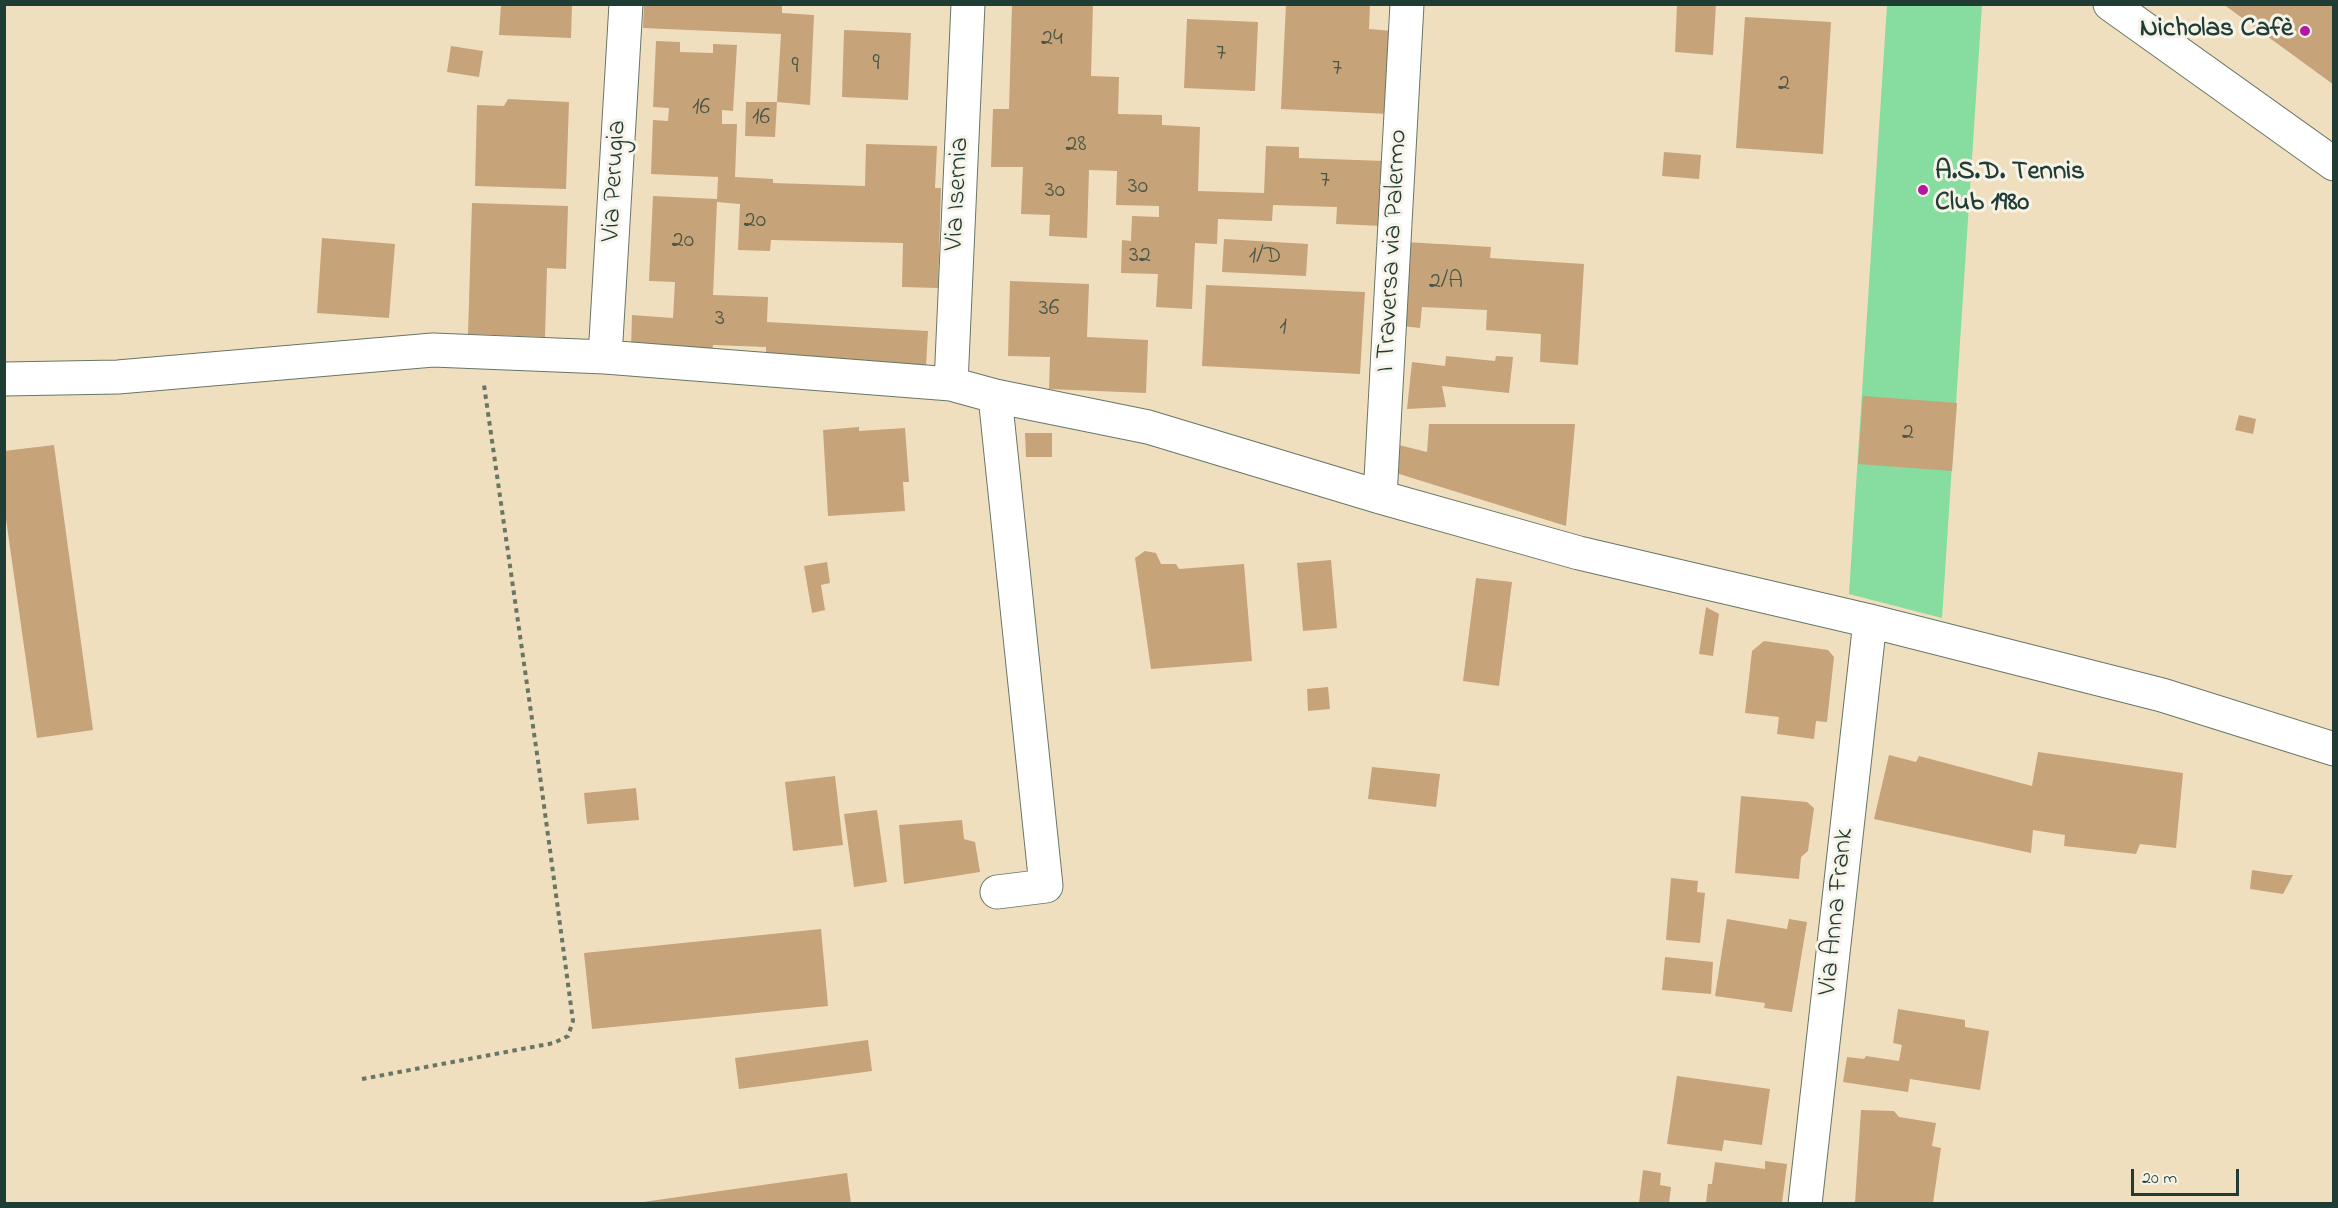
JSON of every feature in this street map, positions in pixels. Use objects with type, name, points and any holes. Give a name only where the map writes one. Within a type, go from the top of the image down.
[{"type":"street","name":"Via Perugia","points":[[605,357],[626,4]]},
{"type":"street","name":"Via Isernia","points":[[951,384],[968,4]]},
{"type":"street","name":"I Traversa via Palermo","points":[[1380,497],[1407,4]]},
{"type":"street","points":[[2110,4],[2334,164]]},
{"type":"street","points":[[4,380],[118,377],[433,350],[605,357],[951,384],[995,396],[1148,427],[1380,497],[1580,552],[1870,621],[2162,695],[2334,749]]},
{"type":"street","points":[[995,396],[1046,886],[997,892]]},
{"type":"street","name":"Via Anna Frank","points":[[1805,1203],[1870,621]]},
{"type":"path","points":[[362,1078],[554,1043],[568,1036],[573,1021],[537,749],[479,351]]},
{"type":"green space","name":"A.S.D. Tennis Club 1980","points":[[1887,5],[1982,5],[1942,618],[1849,594]]},
{"type":"building","points":[[501,4],[572,4],[571,38],[499,35]]},
{"type":"building","points":[[644,4],[782,4],[782,13],[814,15],[810,105],[777,102],[781,34],[643,28]]},
{"type":"building","points":[[1012,4],[1093,4],[1091,76],[1119,77],[1118,114],[1162,115],[1162,125],[1200,127],[1198,191],[1264,193],[1266,146],[1299,147],[1299,158],[1385,161],[1383,226],[1336,224],[1337,207],[1273,205],[1272,221],[1218,219],[1217,244],[1195,243],[1192,309],[1156,307],[1158,274],[1121,273],[1122,240],[1131,241],[1132,216],[1159,217],[1159,206],[1116,205],[1117,171],[1089,170],[1087,238],[1049,236],[1050,215],[1021,214],[1023,167],[991,167],[993,109],[1009,109]]},
{"type":"building","points":[[1286,4],[1370,4],[1369,29],[1393,31],[1389,114],[1281,109]]},
{"type":"building","points":[[1677,4],[1716,4],[1713,55],[1675,52]]},
{"type":"building","points":[[2223,4],[2334,4],[2334,85]]},
{"type":"building","points":[[1745,17],[1831,22],[1823,154],[1736,148]]},
{"type":"building","points":[[1187,19],[1258,22],[1255,91],[1184,88]]},
{"type":"building","points":[[844,30],[911,33],[908,100],[842,97]]},
{"type":"building","points":[[656,41],[680,42],[680,52],[713,53],[713,44],[737,45],[733,111],[722,110],[722,124],[737,124],[735,177],[773,179],[773,183],[865,186],[866,144],[937,146],[935,188],[941,188],[938,288],[902,287],[903,243],[771,240],[770,251],[738,250],[740,204],[717,202],[713,295],[768,297],[767,322],[928,331],[926,366],[766,356],[766,347],[713,345],[712,356],[631,348],[632,315],[673,318],[675,282],[649,281],[653,196],[717,199],[718,177],[651,174],[653,120],[668,121],[669,108],[653,107]]},
{"type":"building","points":[[451,46],[483,51],[479,77],[447,72]]},
{"type":"building","points":[[508,99],[569,102],[566,189],[475,186],[477,105],[504,106]]},
{"type":"building","points":[[746,102],[777,102],[775,137],[745,136]]},
{"type":"building","points":[[1664,152],[1701,155],[1699,179],[1662,176]]},
{"type":"building","points":[[472,203],[568,206],[566,269],[547,268],[545,337],[468,334]]},
{"type":"building","points":[[322,238],[395,244],[389,318],[317,313]]},
{"type":"building","points":[[1224,239],[1308,244],[1306,276],[1222,272]]},
{"type":"building","points":[[1406,242],[1491,247],[1490,258],[1584,264],[1578,365],[1540,362],[1541,334],[1486,330],[1487,310],[1422,307],[1420,328],[1402,326]]},
{"type":"building","points":[[1010,281],[1089,284],[1087,337],[1148,340],[1146,393],[1049,389],[1050,357],[1008,356]]},
{"type":"building","points":[[1206,285],[1365,292],[1360,374],[1202,366]]},
{"type":"building","points":[[1446,356],[1495,361],[1496,356],[1513,357],[1509,393],[1442,386],[1446,407],[1407,409],[1412,362],[1445,366]]},
{"type":"building","points":[[1863,396],[1957,403],[1952,471],[1858,464]]},
{"type":"building","points":[[2239,415],[2256,419],[2253,434],[2235,430]]},
{"type":"building","points":[[1429,424],[1575,424],[1566,526],[1396,473],[1399,445],[1427,452]]},
{"type":"building","points":[[859,427],[859,431],[905,428],[909,482],[903,482],[905,511],[828,516],[823,430]]},
{"type":"building","points":[[1025,433],[1052,433],[1052,457],[1026,457]]},
{"type":"building","points":[[54,445],[93,730],[37,738],[4,505],[4,451]]},
{"type":"building","points":[[1145,551],[1156,553],[1161,564],[1176,564],[1179,569],[1244,564],[1252,661],[1151,669],[1135,558]]},
{"type":"building","points":[[1331,560],[1337,628],[1303,631],[1297,563]]},
{"type":"building","points":[[827,562],[830,583],[821,585],[825,610],[812,613],[804,566]]},
{"type":"building","points":[[1476,578],[1512,582],[1499,686],[1463,681]]},
{"type":"building","points":[[1706,607],[1719,614],[1713,656],[1699,654]]},
{"type":"building","points":[[1764,641],[1828,650],[1834,657],[1827,722],[1816,721],[1814,739],[1777,734],[1779,717],[1745,713],[1752,651]]},
{"type":"building","points":[[1328,687],[1330,709],[1308,711],[1307,689]]},
{"type":"building","points":[[2038,752],[2183,773],[2176,848],[2140,844],[2136,854],[2064,846],[2065,835],[2033,830],[2031,853],[1874,819],[1889,755],[1916,762],[1919,756],[2032,786]]},
{"type":"building","points":[[1372,767],[1440,774],[1436,807],[1368,799]]},
{"type":"building","points":[[835,776],[843,845],[793,851],[785,782]]},
{"type":"building","points":[[636,788],[639,820],[587,824],[584,793]]},
{"type":"building","points":[[1741,796],[1807,802],[1814,808],[1808,851],[1801,857],[1799,879],[1735,873]]},
{"type":"building","points":[[877,810],[887,882],[854,887],[844,814]]},
{"type":"building","points":[[962,820],[964,839],[975,842],[980,872],[904,884],[899,825]]},
{"type":"building","points":[[2252,870],[2293,875],[2283,894],[2250,889]]},
{"type":"building","points":[[1671,878],[1698,881],[1697,892],[1705,893],[1700,943],[1666,940]]},
{"type":"building","points":[[1727,919],[1787,929],[1789,919],[1807,922],[1792,1012],[1764,1008],[1765,1003],[1715,996]]},
{"type":"building","points":[[821,929],[828,1006],[592,1029],[584,953]]},
{"type":"building","points":[[1665,957],[1713,962],[1711,994],[1662,990]]},
{"type":"building","points":[[1898,1009],[1965,1020],[1965,1027],[1989,1031],[1980,1090],[1910,1079],[1908,1092],[1843,1082],[1847,1057],[1864,1059],[1866,1056],[1899,1061],[1902,1045],[1893,1043]]},
{"type":"building","points":[[868,1040],[872,1071],[739,1089],[735,1058]]},
{"type":"building","points":[[1677,1076],[1770,1089],[1762,1145],[1724,1140],[1722,1151],[1667,1144]]},
{"type":"building","points":[[1861,1110],[1894,1111],[1899,1117],[1936,1123],[1932,1146],[1941,1148],[1933,1203],[1855,1203]]},
{"type":"building","points":[[1765,1161],[1787,1164],[1782,1203],[1706,1203],[1708,1184],[1712,1184],[1715,1162],[1765,1169]]},
{"type":"building","points":[[1643,1170],[1661,1173],[1660,1185],[1671,1187],[1669,1203],[1639,1203]]},
{"type":"building","points":[[847,1173],[851,1203],[643,1203],[643,1202]]},
{"type":"place","name":"Nicholas Cafè","points":[[2305,31]]},
{"type":"place","name":"A.S.D. Tennis Club 1980","points":[[1923,190]]}]
